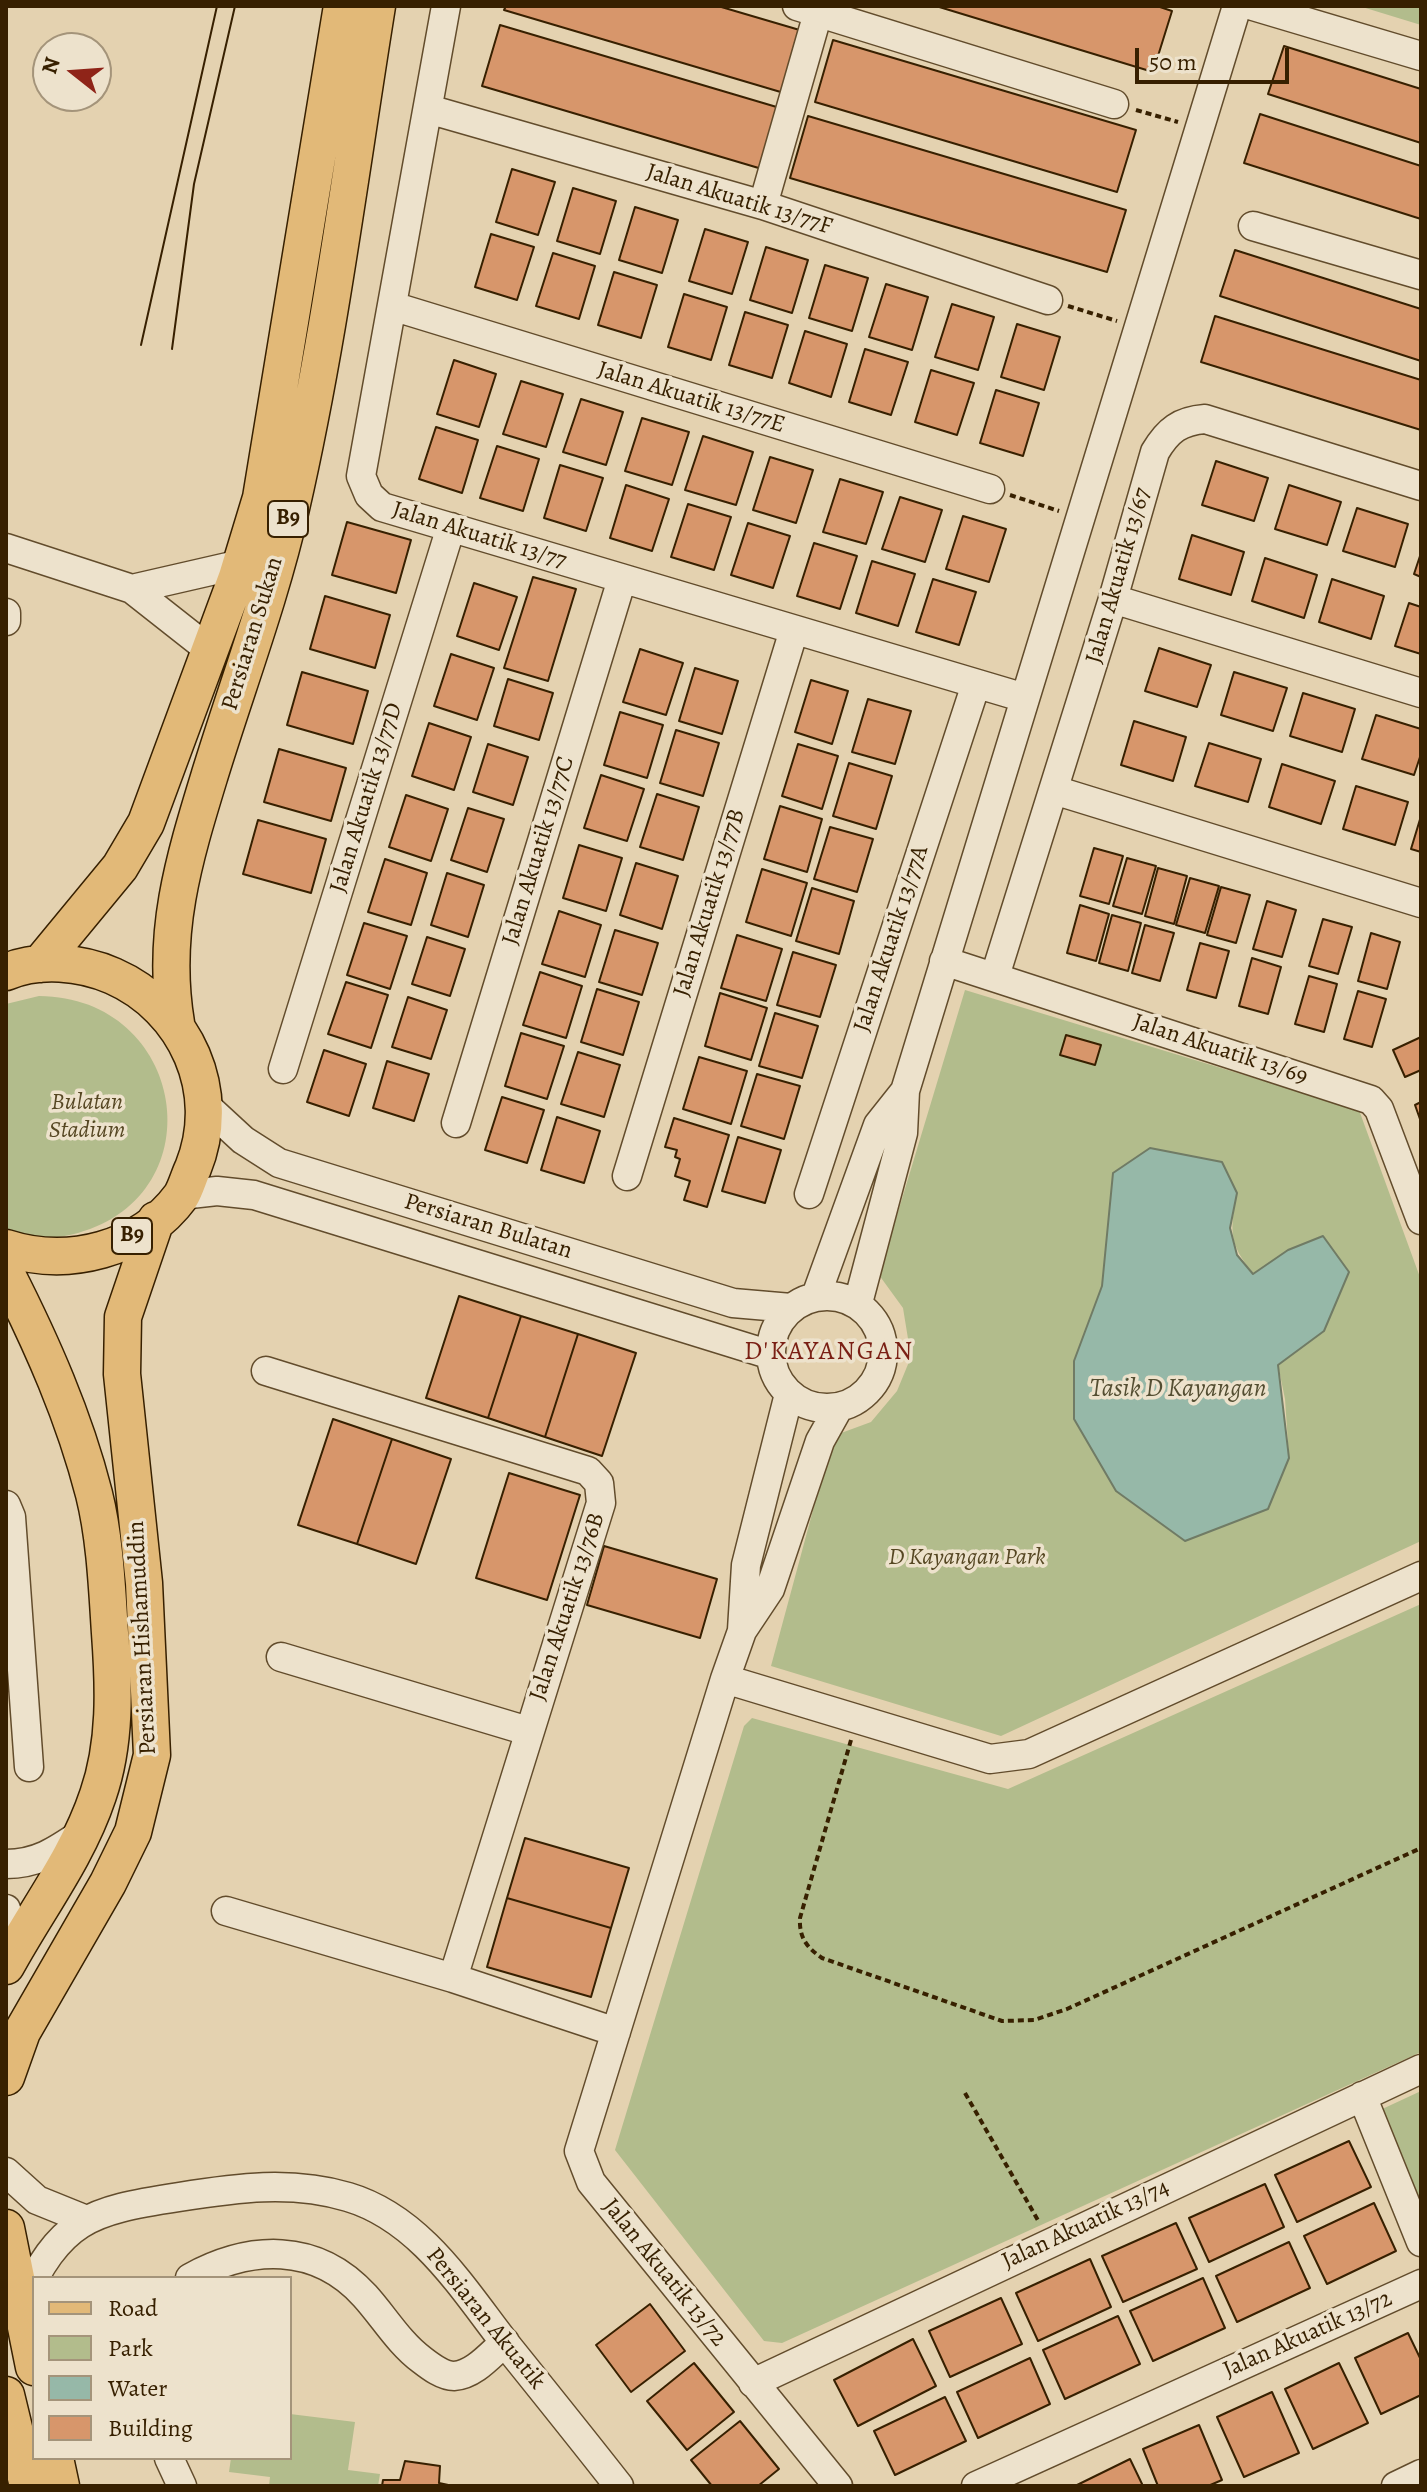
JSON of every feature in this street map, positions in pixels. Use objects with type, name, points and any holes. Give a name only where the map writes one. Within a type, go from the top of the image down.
[{"type":"main road","name":"Persiaran Sukan","points":[[23,968],[120,867],[146,823],[212,652],[261,498],[342,6]]},
{"type":"main road","name":"Persiaran Sukan","points":[[176,1023],[169,980],[171,943],[184,861],[291,510],[324,340],[377,6]]},
{"type":"main road","name":"B9","points":[[6,1248],[33,1257],[77,1257],[120,1244],[156,1220],[181,1195],[197,1157],[204,1104],[196,1062],[176,1023],[139,987],[92,966],[23,968]]},
{"type":"main road","name":"Persiaran Hishamuddin","points":[[6,2077],[22,2032],[108,1883],[133,1832],[152,1755],[144,1583],[122,1374],[123,1317],[156,1220]]},
{"type":"main road","name":"Persiaran Hishamuddin","points":[[6,1273],[69,1413],[94,1496],[106,1575],[113,1674],[111,1742],[99,1794],[66,1869],[12,1955]]},
{"type":"main road","points":[[6,2228],[32,2358]]},
{"type":"main road","points":[[6,2395],[28,2486]]},
{"type":"main road","points":[[55,2460],[61,2486]]},
{"type":"street","name":"Jalan Akuatik 13/77","points":[[446,6],[361,476],[369,495],[382,507],[1025,698]]},
{"type":"street","points":[[858,1303],[903,1133],[905,1091],[1237,6]]},
{"type":"street","points":[[1253,6],[1421,56]]},
{"type":"street","points":[[763,205],[812,8],[1114,104]]},
{"type":"street","name":"Jalan Akuatik 13/77F","points":[[428,109],[763,205],[1048,300]]},
{"type":"street","points":[[1253,226],[1421,275]]},
{"type":"street","name":"Jalan Akuatik 13/77E","points":[[392,306],[990,489]]},
{"type":"street","name":"Jalan Akuatik 13/67","points":[[995,976],[1113,599],[1155,452],[1164,436],[1183,421],[1205,419],[1421,486]]},
{"type":"street","name":"Jalan Akuatik 13/77D","points":[[283,1069],[451,527]]},
{"type":"street","points":[[6,548],[132,589],[212,652]]},
{"type":"street","points":[[132,589],[241,564]]},
{"type":"street","name":"Jalan Akuatik 13/77C","points":[[456,1123],[622,579]]},
{"type":"street","points":[[1113,599],[1421,693]]},
{"type":"street","points":[[6,613],[6,621]]},
{"type":"street","name":"Jalan Akuatik 13/77B","points":[[627,1176],[794,630]]},
{"type":"street","name":"Jalan Akuatik 13/77A","points":[[809,1194],[976,684]]},
{"type":"street","points":[[1054,790],[1421,903]]},
{"type":"street","name":"Jalan Akuatik 13/69","points":[[944,961],[1371,1100],[1379,1109],[1421,1220]]},
{"type":"street","points":[[803,1302],[830,1295],[858,1303],[872,1316],[881,1333],[884,1352],[880,1371],[871,1388],[856,1400],[839,1407],[821,1408],[804,1404],[789,1394],[779,1383],[771,1355],[775,1329],[803,1302],[878,1125],[905,1091]]},
{"type":"street","name":"Persiaran Bulatan","points":[[204,1104],[243,1140],[279,1163],[733,1303],[803,1302]]},
{"type":"street","name":"Persiaran Bulatan","points":[[181,1195],[217,1191],[254,1195],[771,1355]]},
{"type":"street","name":"Jalan Akuatik 13/76B","points":[[266,1371],[588,1471],[599,1483],[601,1503],[453,1978]]},
{"type":"street","points":[[742,1631],[746,1565],[789,1394]]},
{"type":"street","points":[[742,1631],[770,1589],[820,1441],[839,1407]]},
{"type":"street","points":[[8,1514],[29,1767]]},
{"type":"street","points":[[725,1679],[990,1759],[1029,1754],[1421,1576]]},
{"type":"street","name":"Jalan Akuatik 13/72","points":[[742,1631],[579,2151],[583,2167],[838,2486]]},
{"type":"street","points":[[281,1657],[528,1731]]},
{"type":"street","points":[[6,1864],[27,1864],[49,1856],[84,1832]]},
{"type":"street","points":[[6,1909],[12,1955]]},
{"type":"street","points":[[226,1911],[453,1978],[616,2032]]},
{"type":"street","name":"Jalan Akuatik 13/74","points":[[753,2383],[1421,2069]]},
{"type":"street","points":[[1362,2096],[1421,2242]]},
{"type":"street","points":[[6,2172],[37,2200],[84,2219]]},
{"type":"street","name":"Persiaran Akuatik","points":[[36,2276],[48,2253],[84,2219],[167,2199],[245,2187],[297,2187],[349,2197],[390,2217],[438,2256],[619,2486]]},
{"type":"street","points":[[195,2276],[258,2252],[296,2256],[323,2265],[362,2293],[410,2351],[451,2376],[465,2374],[505,2342]]},
{"type":"street","name":"Persiaran Akuatik","points":[[20,2306],[32,2283]]},
{"type":"street","name":"Jalan Akuatik 13/72","points":[[976,2486],[1421,2284]]},
{"type":"street","points":[[170,2460],[182,2486]]},
{"type":"street","points":[[1396,2486],[1421,2474]]},
{"type":"path","points":[[1114,104],[1199,128]]},
{"type":"path","points":[[1048,300],[1138,328]]},
{"type":"path","points":[[990,489],[1080,517]]},
{"type":"path","points":[[857,1719],[799,1932],[808,1949],[822,1958],[1002,2021],[1034,2020],[1067,2009],[1421,1848]]},
{"type":"path","points":[[965,2093],[1051,2242]]},
{"type":"green space","points":[[1359,6],[1421,6],[1421,25]]},
{"type":"green space","name":"D Kayangan Park","points":[[965,990],[1359,1110],[1421,1280],[1421,1541],[1001,1736],[771,1666],[833,1436],[871,1422],[897,1391],[911,1357],[903,1308],[879,1275]],"holes":[[[1237,1193],[1232,1227],[1235,1245],[1254,1274],[1288,1250],[1323,1236],[1349,1272],[1324,1331],[1278,1365],[1285,1399],[1289,1458],[1074,1361],[1102,1286]]]},
{"type":"green space","name":"Bulatan Stadium","points":[[39,996],[89,1005],[127,1028],[153,1061],[166,1100],[166,1141],[152,1180],[123,1212],[78,1233],[60,1237],[32,1236],[6,1229],[6,1004]]},
{"type":"green space","points":[[1421,1604],[1421,2052],[782,2343],[764,2341],[615,2150],[744,1726],[752,1718],[1008,1789]]},
{"type":"green space","points":[[1421,2091],[1421,2206],[1378,2111]]},
{"type":"green space","points":[[292,2414],[355,2422],[348,2470],[380,2474],[378,2486],[269,2486],[270,2477],[229,2472],[231,2460],[292,2460]]},
{"type":"water","name":"Tasik D Kayangan","points":[[1150,1148],[1222,1162],[1237,1193],[1230,1228],[1237,1255],[1253,1274],[1288,1250],[1323,1236],[1349,1272],[1324,1331],[1278,1365],[1289,1458],[1268,1509],[1185,1541],[1116,1491],[1074,1419],[1074,1361],[1102,1286],[1113,1173]]},
{"type":"building","points":[[506,6],[718,6],[803,31],[784,93],[504,10]]},
{"type":"building","points":[[936,6],[1157,6],[1172,11],[1153,72]]},
{"type":"building","points":[[500,25],[780,108],[762,169],[482,86]]},
{"type":"building","points":[[833,40],[1136,130],[1117,192],[815,102]]},
{"type":"building","points":[[1284,46],[1421,89],[1421,143],[1268,94]]},
{"type":"building","points":[[1260,114],[1421,166],[1421,219],[1244,163]]},
{"type":"building","points":[[808,116],[1126,210],[1107,272],[790,178]]},
{"type":"building","points":[[512,169],[555,182],[538,235],[496,222]]},
{"type":"building","points":[[573,188],[616,201],[600,254],[557,241]]},
{"type":"building","points":[[635,207],[678,220],[662,273],[619,260]]},
{"type":"building","points":[[705,229],[748,242],[732,294],[689,281]]},
{"type":"building","points":[[491,234],[534,247],[517,300],[475,287]]},
{"type":"building","points":[[766,247],[808,260],[792,313],[750,300]]},
{"type":"building","points":[[1235,250],[1421,309],[1421,361],[1220,296]]},
{"type":"building","points":[[553,253],[595,266],[579,319],[536,306]]},
{"type":"building","points":[[825,265],[868,278],[852,331],[809,318]]},
{"type":"building","points":[[614,272],[657,285],[641,338],[598,325]]},
{"type":"building","points":[[886,284],[928,297],[912,350],[869,337]]},
{"type":"building","points":[[684,294],[727,307],[711,360],[668,347]]},
{"type":"building","points":[[952,304],[994,317],[978,370],[935,357]]},
{"type":"building","points":[[745,312],[788,325],[772,378],[729,365]]},
{"type":"building","points":[[1215,316],[1421,380],[1421,430],[1201,362]]},
{"type":"building","points":[[1017,324],[1060,337],[1044,390],[1001,377]]},
{"type":"building","points":[[805,331],[847,344],[831,397],[789,383]]},
{"type":"building","points":[[865,349],[908,362],[891,415],[849,402]]},
{"type":"building","points":[[454,360],[496,374],[479,427],[437,414]]},
{"type":"building","points":[[931,370],[974,383],[957,435],[915,422]]},
{"type":"building","points":[[521,381],[563,394],[546,447],[503,434]]},
{"type":"building","points":[[996,390],[1039,403],[1023,456],[980,443]]},
{"type":"building","points":[[581,399],[623,412],[606,465],[563,452]]},
{"type":"building","points":[[642,418],[689,432],[672,485],[625,471]]},
{"type":"building","points":[[436,427],[478,440],[462,493],[419,479]]},
{"type":"building","points":[[703,436],[753,452],[736,505],[685,490]]},
{"type":"building","points":[[497,446],[539,459],[523,511],[480,498]]},
{"type":"building","points":[[770,457],[813,470],[796,523],[753,510]]},
{"type":"building","points":[[1216,461],[1268,478],[1254,521],[1202,505]]},
{"type":"building","points":[[560,465],[603,478],[586,531],[544,518]]},
{"type":"building","points":[[840,479],[883,492],[866,544],[823,532]]},
{"type":"building","points":[[626,485],[669,499],[652,551],[610,538]]},
{"type":"building","points":[[1289,485],[1341,502],[1327,545],[1275,529]]},
{"type":"building","points":[[900,497],[942,510],[925,562],[882,549]]},
{"type":"building","points":[[688,504],[731,517],[714,570],[671,557]]},
{"type":"building","points":[[1357,508],[1408,524],[1395,567],[1343,551]]},
{"type":"building","points":[[963,516],[1006,529],[989,582],[946,569]]},
{"type":"building","points":[[347,522],[411,540],[396,593],[332,575]]},
{"type":"building","points":[[748,523],[790,536],[773,588],[731,575]]},
{"type":"building","points":[[1192,535],[1244,552],[1231,595],[1179,579]]},
{"type":"building","points":[[814,543],[857,556],[840,609],[797,596]]},
{"type":"building","points":[[1421,553],[1421,577],[1414,574]]},
{"type":"building","points":[[1265,558],[1317,575],[1304,618],[1252,601]]},
{"type":"building","points":[[872,561],[915,574],[898,626],[856,613]]},
{"type":"building","points":[[533,577],[576,589],[548,681],[504,668]]},
{"type":"building","points":[[933,579],[976,592],[959,645],[916,632]]},
{"type":"building","points":[[1332,579],[1384,596],[1371,639],[1319,622]]},
{"type":"building","points":[[474,583],[517,597],[499,650],[457,636]]},
{"type":"building","points":[[325,596],[390,615],[375,668],[310,649]]},
{"type":"building","points":[[1409,603],[1421,607],[1421,654],[1395,646]]},
{"type":"building","points":[[1159,648],[1211,665],[1197,707],[1145,691]]},
{"type":"building","points":[[640,649],[683,663],[666,715],[623,702]]},
{"type":"building","points":[[451,654],[494,668],[477,720],[434,706]]},
{"type":"building","points":[[695,668],[738,681],[722,734],[679,721]]},
{"type":"building","points":[[302,672],[368,691],[353,744],[287,725]]},
{"type":"building","points":[[1234,672],[1287,688],[1273,731],[1221,715]]},
{"type":"building","points":[[508,679],[553,693],[539,740],[494,726]]},
{"type":"building","points":[[811,680],[848,691],[832,744],[795,732]]},
{"type":"building","points":[[1303,693],[1355,709],[1342,752],[1290,736]]},
{"type":"building","points":[[868,699],[911,711],[895,764],[852,752]]},
{"type":"building","points":[[620,712],[663,725],[647,778],[604,765]]},
{"type":"building","points":[[1376,715],[1421,729],[1421,754],[1414,775],[1362,759]]},
{"type":"building","points":[[1134,721],[1186,737],[1173,781],[1121,765]]},
{"type":"building","points":[[429,723],[471,737],[454,790],[412,776]]},
{"type":"building","points":[[676,730],[719,743],[703,796],[660,783]]},
{"type":"building","points":[[1209,743],[1261,759],[1248,802],[1195,786]]},
{"type":"building","points":[[488,744],[528,757],[513,805],[473,792]]},
{"type":"building","points":[[798,744],[838,756],[822,809],[782,796]]},
{"type":"building","points":[[279,749],[346,768],[331,821],[264,802]]},
{"type":"building","points":[[849,763],[892,776],[876,829],[833,816]]},
{"type":"building","points":[[1282,764],[1335,781],[1321,824],[1269,807]]},
{"type":"building","points":[[601,775],[644,789],[627,841],[584,828]]},
{"type":"building","points":[[1356,786],[1408,802],[1395,845],[1343,829]]},
{"type":"building","points":[[657,794],[699,807],[683,860],[640,847]]},
{"type":"building","points":[[406,795],[448,809],[431,861],[389,847]]},
{"type":"building","points":[[780,806],[822,819],[807,872],[764,859]]},
{"type":"building","points":[[468,808],[504,819],[487,872],[451,860]]},
{"type":"building","points":[[1421,816],[1421,852],[1411,849]]},
{"type":"building","points":[[258,820],[326,839],[311,893],[243,874]]},
{"type":"building","points":[[830,827],[873,839],[857,892],[814,879]]},
{"type":"building","points":[[579,845],[622,858],[606,911],[563,898]]},
{"type":"building","points":[[1094,848],[1123,856],[1109,904],[1080,896]]},
{"type":"building","points":[[1127,858],[1156,866],[1142,914],[1113,906]]},
{"type":"building","points":[[385,859],[427,873],[411,925],[368,912]]},
{"type":"building","points":[[636,863],[678,876],[662,929],[620,915]]},
{"type":"building","points":[[1158,868],[1187,876],[1174,924],[1145,916]]},
{"type":"building","points":[[762,869],[807,883],[791,936],[746,922]]},
{"type":"building","points":[[447,873],[484,885],[468,937],[431,925]]},
{"type":"building","points":[[1190,878],[1219,886],[1205,933],[1176,925]]},
{"type":"building","points":[[1221,887],[1250,895],[1236,943],[1207,935]]},
{"type":"building","points":[[812,888],[854,901],[839,954],[796,941]]},
{"type":"building","points":[[1267,901],[1296,910],[1282,957],[1253,949]]},
{"type":"building","points":[[1080,905],[1109,914],[1096,961],[1067,953]]},
{"type":"building","points":[[559,911],[601,925],[585,977],[542,964]]},
{"type":"building","points":[[1112,915],[1141,923],[1128,971],[1099,963]]},
{"type":"building","points":[[1323,919],[1352,927],[1338,974],[1309,966]]},
{"type":"building","points":[[364,923],[407,936],[390,989],[347,975]]},
{"type":"building","points":[[1145,925],[1174,933],[1160,981],[1132,973]]},
{"type":"building","points":[[615,930],[658,943],[642,995],[599,982]]},
{"type":"building","points":[[1371,933],[1400,942],[1387,989],[1358,981]]},
{"type":"building","points":[[737,935],[782,949],[766,1001],[721,988]]},
{"type":"building","points":[[427,937],[465,949],[450,996],[412,984]]},
{"type":"building","points":[[1200,943],[1229,951],[1216,998],[1187,990]]},
{"type":"building","points":[[793,952],[836,965],[820,1017],[777,1005]]},
{"type":"building","points":[[1252,958],[1281,967],[1268,1014],[1239,1006]]},
{"type":"building","points":[[540,972],[582,986],[566,1038],[523,1025]]},
{"type":"building","points":[[1309,976],[1337,984],[1324,1032],[1295,1024]]},
{"type":"building","points":[[346,982],[388,995],[371,1048],[328,1034]]},
{"type":"building","points":[[597,989],[639,1002],[623,1055],[581,1042]]},
{"type":"building","points":[[1358,991],[1386,999],[1372,1047],[1344,1039]]},
{"type":"building","points":[[720,993],[767,1008],[751,1060],[705,1046]]},
{"type":"building","points":[[408,997],[447,1010],[431,1059],[392,1047]]},
{"type":"building","points":[[775,1013],[818,1026],[802,1078],[759,1066]]},
{"type":"building","points":[[521,1033],[564,1046],[547,1099],[505,1086]]},
{"type":"building","points":[[1066,1035],[1101,1045],[1095,1065],[1060,1055]]},
{"type":"building","points":[[1421,1037],[1421,1070],[1405,1077],[1393,1050]]},
{"type":"building","points":[[324,1050],[366,1064],[349,1116],[307,1102]]},
{"type":"building","points":[[578,1052],[620,1065],[604,1117],[561,1104]]},
{"type":"building","points":[[699,1057],[747,1071],[731,1124],[683,1109]]},
{"type":"building","points":[[387,1061],[429,1074],[414,1121],[373,1108]]},
{"type":"building","points":[[757,1074],[800,1086],[784,1139],[741,1126]]},
{"type":"building","points":[[502,1097],[544,1110],[527,1163],[485,1150]]},
{"type":"building","points":[[1421,1102],[1421,1122],[1415,1105]]},
{"type":"building","points":[[557,1117],[600,1131],[584,1183],[541,1170]]},
{"type":"building","points":[[674,1118],[729,1135],[707,1207],[684,1200],[690,1181],[675,1176],[680,1159],[675,1157],[677,1150],[665,1147]]},
{"type":"building","points":[[738,1137],[781,1150],[765,1203],[722,1191]]},
{"type":"building","points":[[459,1296],[521,1316],[488,1418],[426,1398]]},
{"type":"building","points":[[521,1316],[578,1334],[545,1437],[488,1418]]},
{"type":"building","points":[[578,1334],[636,1353],[602,1456],[545,1437]]},
{"type":"building","points":[[333,1419],[392,1439],[357,1544],[298,1525]]},
{"type":"building","points":[[392,1439],[451,1459],[416,1564],[357,1544]]},
{"type":"building","points":[[509,1473],[580,1495],[547,1600],[476,1578]]},
{"type":"building","points":[[604,1546],[717,1579],[700,1638],[587,1605]]},
{"type":"building","points":[[525,1838],[629,1868],[611,1928],[507,1898]]},
{"type":"building","points":[[507,1898],[611,1928],[591,1997],[487,1967]]},
{"type":"building","points":[[1349,2141],[1371,2187],[1297,2222],[1275,2175]]},
{"type":"building","points":[[1265,2184],[1284,2227],[1209,2262],[1189,2218]]},
{"type":"building","points":[[1374,2203],[1396,2251],[1327,2284],[1304,2236]]},
{"type":"building","points":[[1176,2223],[1197,2269],[1123,2302],[1102,2256]]},
{"type":"building","points":[[1289,2242],[1310,2288],[1237,2322],[1216,2276]]},
{"type":"building","points":[[1090,2259],[1111,2307],[1038,2341],[1016,2293]]},
{"type":"building","points":[[1203,2278],[1225,2328],[1153,2361],[1130,2311]]},
{"type":"building","points":[[1001,2298],[1022,2344],[950,2377],[929,2331]]},
{"type":"building","points":[[650,2304],[685,2351],[631,2392],[596,2345]]},
{"type":"building","points":[[1118,2316],[1140,2364],[1065,2399],[1043,2350]]},
{"type":"building","points":[[1408,2333],[1421,2360],[1421,2395],[1381,2414],[1355,2358]]},
{"type":"building","points":[[913,2339],[936,2386],[858,2426],[834,2380]]},
{"type":"building","points":[[1030,2358],[1050,2404],[978,2438],[957,2392]]},
{"type":"building","points":[[694,2363],[734,2412],[687,2450],[647,2401]]},
{"type":"building","points":[[1339,2363],[1368,2423],[1313,2449],[1285,2389]]},
{"type":"building","points":[[1272,2392],[1299,2453],[1244,2477],[1217,2417]]},
{"type":"building","points":[[945,2397],[966,2441],[895,2475],[874,2431]]},
{"type":"building","points":[[740,2421],[779,2469],[758,2486],[712,2486],[691,2460]]},
{"type":"building","points":[[1199,2425],[1222,2480],[1208,2486],[1158,2486],[1143,2449]]},
{"type":"building","points":[[1130,2459],[1143,2486],[1075,2486]]},
{"type":"building","points":[[405,2461],[440,2466],[439,2483],[453,2486],[382,2486],[383,2480],[400,2480]]},
{"type":"tram line","points":[[141,345],[217,6]]},
{"type":"tram line","points":[[172,349],[194,184],[235,6]]},
{"type":"district","name":"D'KAYANGAN","points":[[829,1353]]}]
